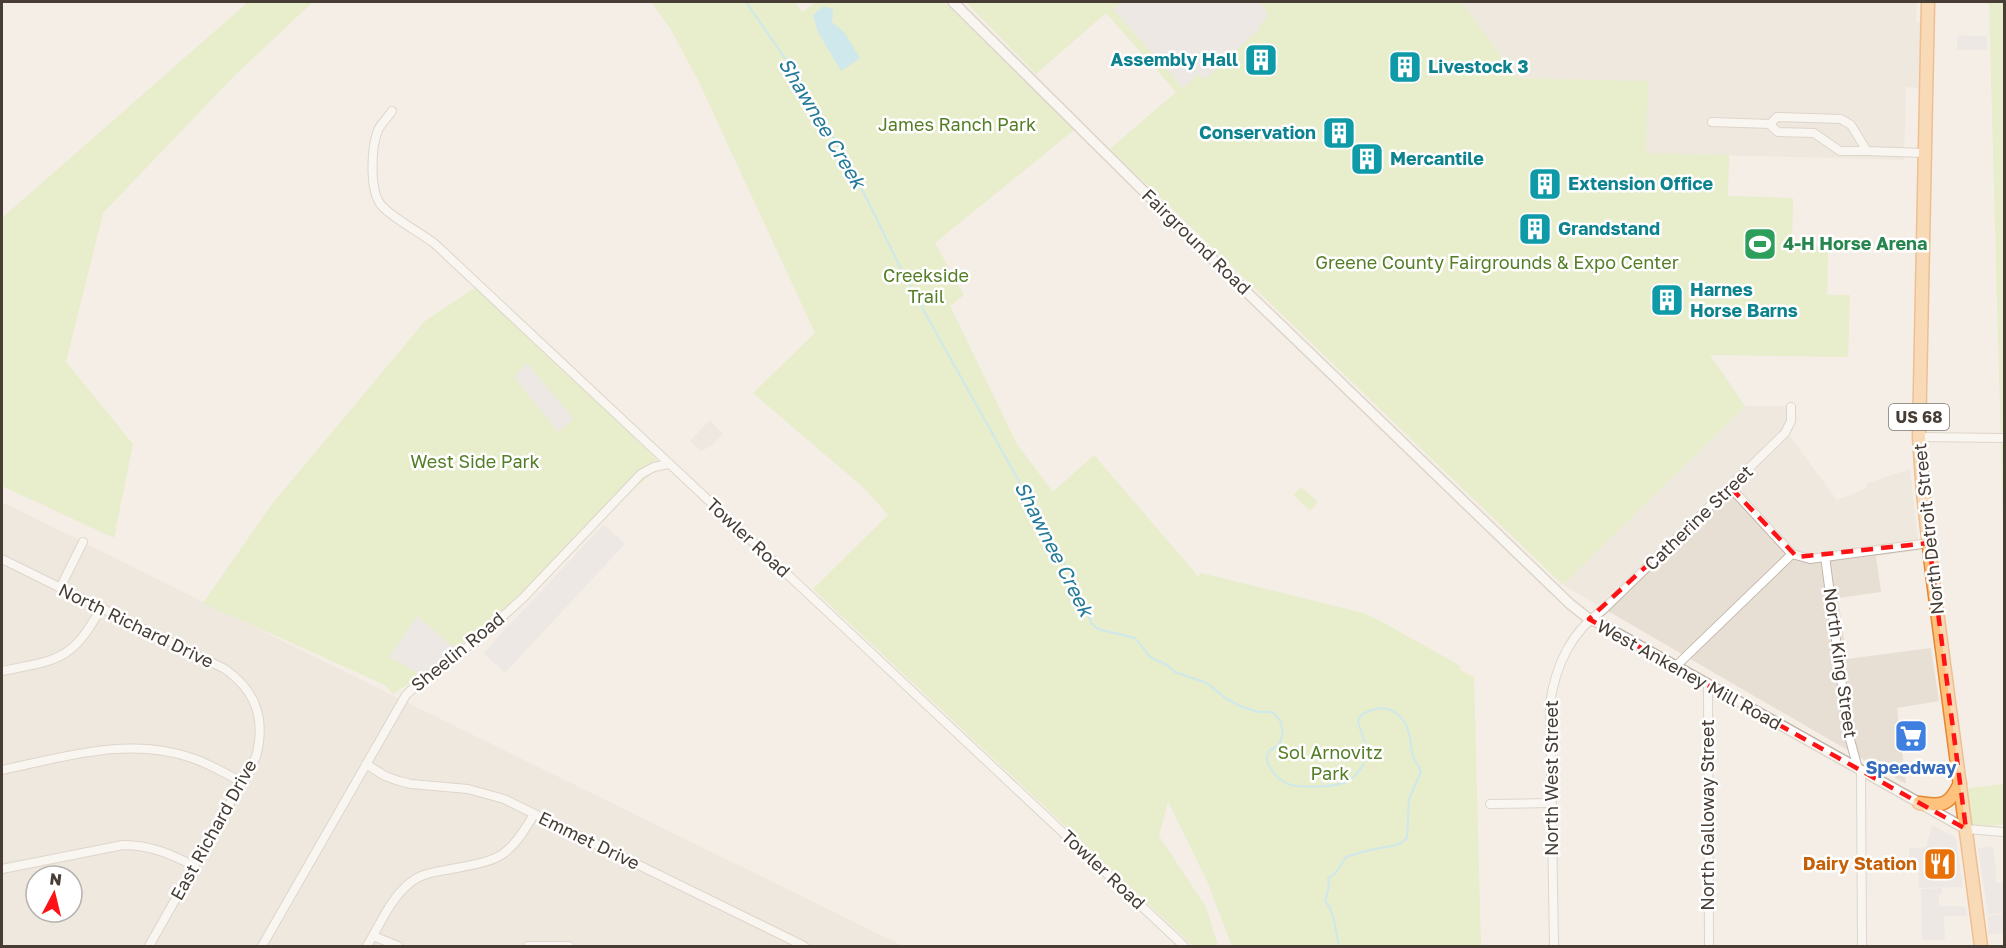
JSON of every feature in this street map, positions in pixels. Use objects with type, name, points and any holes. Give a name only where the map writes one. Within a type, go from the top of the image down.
[{"type":"highway","name":"North Detroit Street","points":[[1928,2],[1919,436],[1929,543],[1981,946]]},
{"type":"highway","points":[[1919,803],[1938,805],[1945,803],[1955,794],[1960,782]]},
{"type":"street","name":"Fairground Road","points":[[953,2],[1201,248],[1441,480]]},
{"type":"street","name":"Towler Road","points":[[392,111],[378,130],[372,164],[374,189],[381,205],[394,217],[435,244],[1184,946]]},
{"type":"street","points":[[1771,124],[1777,117],[1841,119],[1851,125],[1867,151]]},
{"type":"street","points":[[1712,122],[1771,124]]},
{"type":"street","points":[[1771,124],[1778,132],[1814,133],[1840,151],[1924,153]]},
{"type":"street","name":"Catherine Street","points":[[1589,619],[1603,610],[1785,433],[1791,421],[1791,407]]},
{"type":"street","points":[[1919,436],[2004,438]]},
{"type":"street","name":"Sheelin Road","points":[[262,946],[399,704],[413,687],[477,640],[523,598],[641,474],[654,466],[669,464]]},
{"type":"street","name":"West Ankeney Mill Road","points":[[1441,480],[1570,604],[1589,619],[1599,622],[1966,829]]},
{"type":"street","points":[[1731,488],[1792,554],[1805,558],[1929,543]]},
{"type":"street","points":[[60,588],[83,542]]},
{"type":"street","points":[[1676,666],[1792,554]]},
{"type":"street","name":"North King Street","points":[[1825,556],[1848,732],[1860,770],[1862,946]]},
{"type":"street","name":"North Richard Drive","points":[[2,560],[225,669],[245,687],[256,708]]},
{"type":"street","points":[[2,671],[46,662],[63,655],[84,638],[101,609]]},
{"type":"street","name":"North West Street","points":[[1554,946],[1550,704],[1560,663],[1589,619]]},
{"type":"street","name":"North Galloway Street","points":[[1708,684],[1709,946]]},
{"type":"street","name":"East Richard Drive","points":[[150,946],[253,764],[259,745],[260,721],[256,708]]},
{"type":"street","points":[[2,770],[99,750],[147,748],[192,758],[242,782]]},
{"type":"street","name":"Emmet Drive","points":[[366,764],[385,776],[399,781],[480,791],[504,799],[804,946]]},
{"type":"street","points":[[1490,804],[1551,803]]},
{"type":"street","points":[[367,946],[397,896],[410,883],[433,872],[482,863],[500,856],[518,841],[534,814]]},
{"type":"street","points":[[1966,829],[2004,832]]},
{"type":"street","points":[[2,869],[112,846],[132,845],[165,851],[195,866]]},
{"type":"street","points":[[373,936],[398,946]]},
{"type":"street","points":[[528,946],[569,946]]},
{"type":"highlighted area","points":[[1731,488],[1797,557],[1929,543],[1966,829],[1907,797],[1589,619]]},
{"type":"shaded area","points":[[1122,2],[1258,2],[1265,8],[1268,17],[1253,35],[1206,79],[1198,74],[1183,88],[1113,9]]},
{"type":"shaded area","points":[[1462,2],[1917,2],[1916,22],[1927,23],[1925,88],[1906,87],[1904,160],[1646,153],[1648,81],[1517,78]]},
{"type":"shaded area","points":[[1957,35],[1987,36],[1987,50],[1957,50]]},
{"type":"shaded area","points":[[527,363],[574,419],[558,432],[514,377]]},
{"type":"shaded area","points":[[1745,406],[1790,406],[1786,431],[1837,500],[1867,488],[1866,484],[1910,469],[1919,550],[1876,556],[1881,592],[1838,598],[1847,659],[1931,648],[1939,701],[1897,708],[1906,784],[1563,585]]},
{"type":"shaded area","points":[[710,420],[723,434],[711,446],[701,451],[690,441]]},
{"type":"shaded area","points":[[2,502],[469,733],[903,946],[2,946]]},
{"type":"shaded area","points":[[604,524],[625,544],[505,673],[483,653]]},
{"type":"shaded area","points":[[417,616],[460,653],[425,677],[389,657]]},
{"type":"shaded area","points":[[1932,825],[1956,838],[1963,887],[1919,888],[1918,866],[1909,866],[1909,848],[1926,847]],"holes":[[[1939,847],[1944,847],[1950,853],[1952,869],[1932,870],[1931,858]]]},
{"type":"shaded area","points":[[1993,846],[1996,883],[2004,883],[2004,913],[1988,915],[1978,848]]},
{"type":"shaded area","points":[[1942,888],[1942,894],[1939,895],[1939,906],[1966,908],[1967,916],[1944,916],[1945,940],[1922,940],[1921,889]]},
{"type":"shaded area","points":[[2004,914],[2004,933],[1988,935],[1988,916]]},
{"type":"green space","points":[[248,2],[313,2],[235,75],[103,213],[66,362],[133,444],[114,538],[2,486],[2,218]]},
{"type":"green space","points":[[651,2],[795,2],[802,12],[815,2],[944,2],[1074,130],[935,243],[964,295],[950,306],[1017,444],[1053,492],[1094,455],[1197,575],[1195,579],[1201,573],[1363,613],[1459,665],[1460,670],[1474,677],[1481,946],[1232,946],[1207,881],[1168,801],[1159,836],[1206,907],[1218,946],[1193,946],[813,589],[888,515],[864,488],[753,393],[815,333],[698,80],[670,28]]},
{"type":"green space","name":"Greene County Fairgrounds & Expo Center","points":[[966,2],[1462,2],[1517,78],[1648,81],[1646,153],[1729,155],[1728,196],[1793,198],[1792,246],[1828,247],[1827,295],[1850,295],[1848,357],[1710,355],[1745,406],[1563,585],[1110,149],[1176,92],[1106,13],[1036,74]]},
{"type":"green space","points":[[1989,2],[2004,2],[2004,560]]},
{"type":"green space","name":"West Side Park","points":[[479,285],[662,465],[586,530],[477,640],[393,694],[385,685],[203,603],[272,504],[425,321]]},
{"type":"green space","points":[[1301,487],[1318,502],[1310,511],[1293,495]]},
{"type":"green space","points":[[2004,784],[2004,824],[1966,829],[1961,789]]},
{"type":"water","points":[[824,6],[833,9],[832,22],[844,32],[860,58],[841,71],[818,32],[813,15]]},
{"type":"waterway","name":"Shawnee Creek","points":[[746,2],[800,80],[857,179],[905,277],[1073,578],[1092,624],[1098,629],[1135,638],[1150,657],[1167,665],[1175,672],[1207,683],[1225,698],[1242,707],[1259,712],[1272,712],[1280,720],[1283,733],[1279,745],[1269,752],[1267,762],[1282,781],[1291,785],[1307,787],[1334,785],[1346,782],[1354,776],[1366,757],[1366,746],[1358,721],[1365,713],[1379,708],[1392,710],[1405,724],[1414,758],[1421,772],[1409,799],[1407,838],[1396,845],[1346,857],[1337,871],[1328,879],[1329,886],[1325,901],[1333,916],[1339,946]]},
{"type":"place","name":"Assembly Hall","points":[[1261,60]]},
{"type":"place","name":"Livestock 3","points":[[1405,67]]},
{"type":"place","name":"Conservation","points":[[1339,133]]},
{"type":"place","name":"Mercantile","points":[[1367,159]]},
{"type":"place","name":"Extension Office","points":[[1545,184]]},
{"type":"place","name":"Grandstand","points":[[1535,229]]},
{"type":"place","name":"4-H Horse Arena","points":[[1760,244]]},
{"type":"place","name":"Harnes Horse Barns","points":[[1667,300]]},
{"type":"place","name":"Speedway","points":[[1911,736]]},
{"type":"place","name":"Dairy Station","points":[[1940,864]]},
{"type":"park label","name":"James Ranch Park","points":[[957,125]]},
{"type":"park label","name":"Creekside Trail","points":[[926,286]]},
{"type":"park label","name":"Sol Arnovitz Park","points":[[1330,763]]}]
